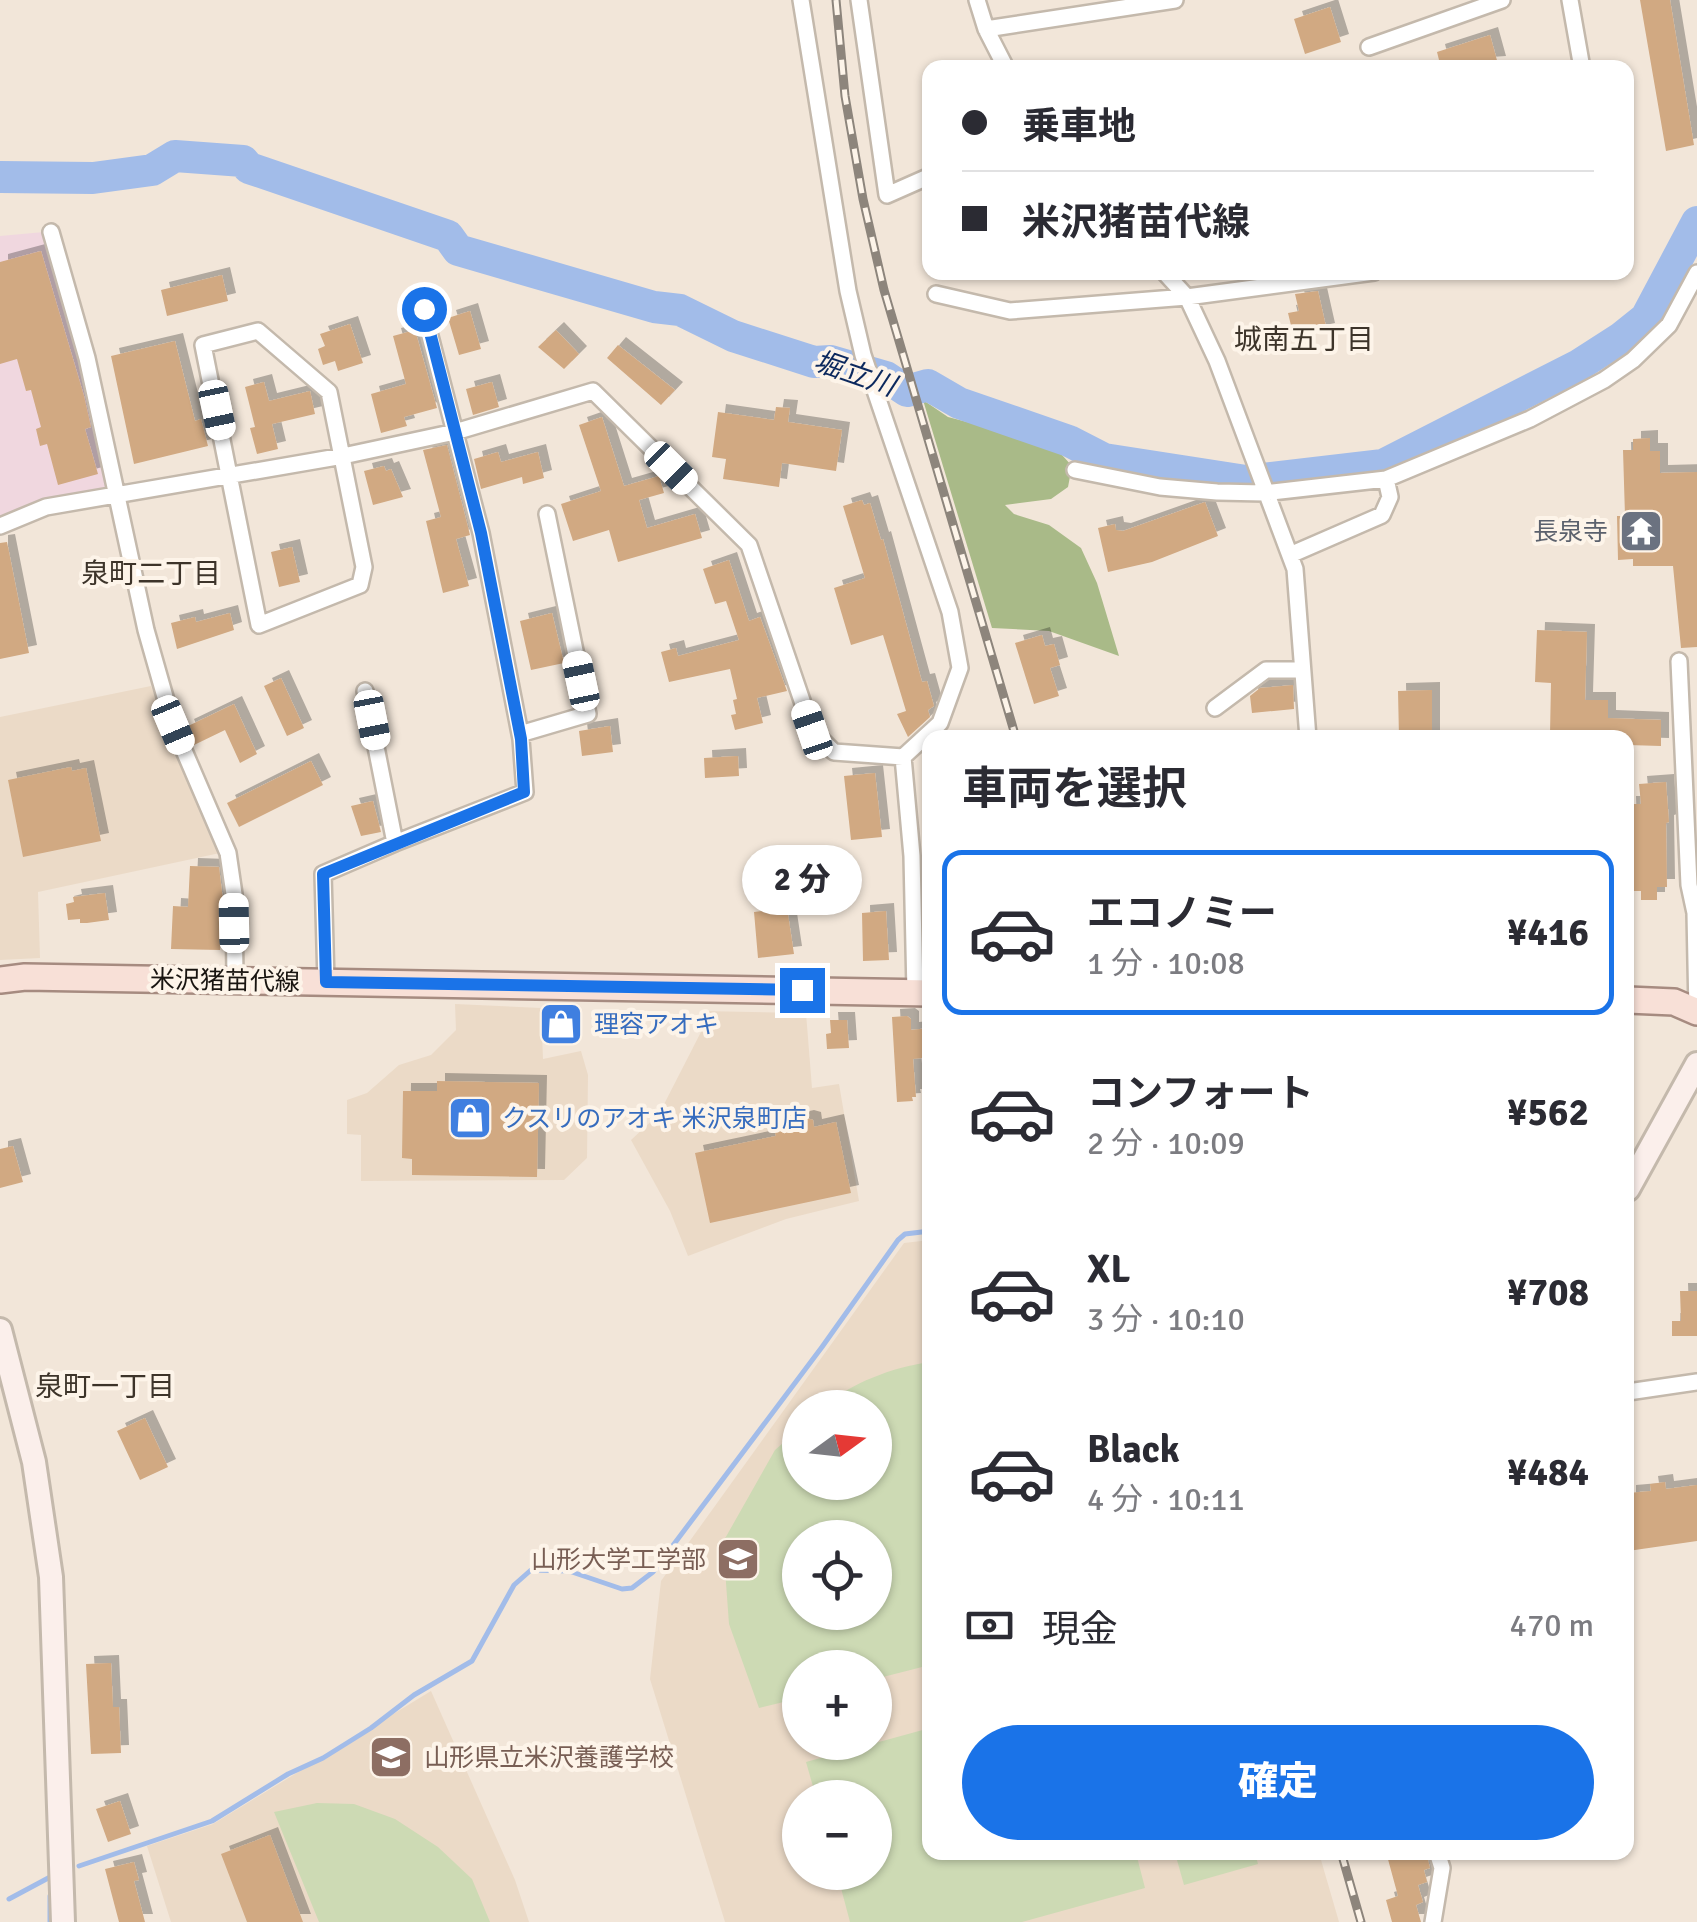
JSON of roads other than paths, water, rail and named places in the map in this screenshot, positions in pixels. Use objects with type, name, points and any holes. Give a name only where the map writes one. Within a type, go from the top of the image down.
[{"type":"main road","name":"米沢猪苗代線","points":[[0,980],[25,977],[922,993]]},
{"type":"main road","points":[[1634,1000],[1674,1002],[1697,1012]]},
{"type":"street","points":[[801,0],[862,355],[950,612],[960,668],[955,690],[940,723],[932,730]]},
{"type":"street","points":[[860,0],[886,195],[922,179]]},
{"type":"street","points":[[977,0],[1002,60]]},
{"type":"street","points":[[986,29],[1175,0]]},
{"type":"street","points":[[1368,47],[1502,0]]},
{"type":"street","points":[[1570,0],[1581,60]]},
{"type":"street","points":[[51,232],[87,358],[146,630],[173,725],[228,852],[234,894],[235,980]]},
{"type":"street","points":[[1076,470],[1160,487],[1263,490],[1386,480],[1530,419],[1604,380],[1633,360],[1669,325],[1697,273]]},
{"type":"street","points":[[1171,280],[1186,297],[1217,361],[1290,555],[1297,580],[1307,730]]},
{"type":"street","points":[[936,294],[1010,311],[1186,297],[1314,280]]},
{"type":"street","points":[[326,982],[323,874],[524,792],[520,734],[481,533],[424,309]]},
{"type":"street","points":[[258,331],[328,392],[343,456],[364,567],[360,585],[260,625],[203,345],[258,331]]},
{"type":"street","points":[[0,526],[46,506],[343,456],[456,432],[593,391],[749,545],[812,730],[834,752],[902,758],[922,740]]},
{"type":"street","points":[[1290,555],[1382,515],[1390,497],[1386,480]]},
{"type":"street","points":[[520,734],[588,714],[547,514]]},
{"type":"street","points":[[1679,660],[1690,885],[1696,913],[1697,1012]]},
{"type":"street","points":[[1215,708],[1266,670],[1302,670]]},
{"type":"street","points":[[365,691],[395,843]]},
{"type":"street","points":[[902,758],[922,993]]},
{"type":"street","points":[[1634,1178],[1697,1064]]},
{"type":"street","points":[[0,1330],[34,1462],[50,1577],[64,1922]]},
{"type":"street","points":[[1634,1391],[1697,1382]]},
{"type":"street","points":[[1433,1922],[1442,1868],[1440,1860]]},
{"type":"waterway","name":"堀立川","points":[[0,177],[93,178],[152,170],[175,156],[243,161],[249,168],[448,236],[458,250],[654,307],[680,310],[733,336],[814,362],[831,361],[886,377],[907,391],[928,385],[959,403],[1069,441],[1104,459],[1246,481],[1383,465],[1579,365],[1646,318],[1697,222]]},
{"type":"waterway","points":[[79,1866],[212,1821],[371,1728],[414,1695],[472,1661],[514,1585],[531,1570],[569,1571],[622,1589],[632,1588],[653,1572],[898,1240],[905,1234],[922,1232]]},
{"type":"waterway","points":[[9,1899],[52,1876]]},
{"type":"waterway","points":[[50,1896],[50,1922]]},
{"type":"railway","points":[[836,0],[845,96],[884,290],[1014,730]]},
{"type":"railway","points":[[1343,1860],[1361,1922]]},
{"type":"place","name":"長泉寺","points":[[1641,531]]},
{"type":"place","name":"理容アオキ","points":[[561,1024]]},
{"type":"place","name":"クスリのアオキ 米沢泉町店","points":[[470,1118]]},
{"type":"place","name":"山形大学工学部","points":[[738,1559]]},
{"type":"place","name":"山形県立米沢養護学校","points":[[391,1757]]},
{"type":"district","name":"城南五丁目","points":[[1304,339]]},
{"type":"district","name":"泉町二丁目","points":[[151,573]]},
{"type":"district","name":"泉町一丁目","points":[[105,1386]]}]
